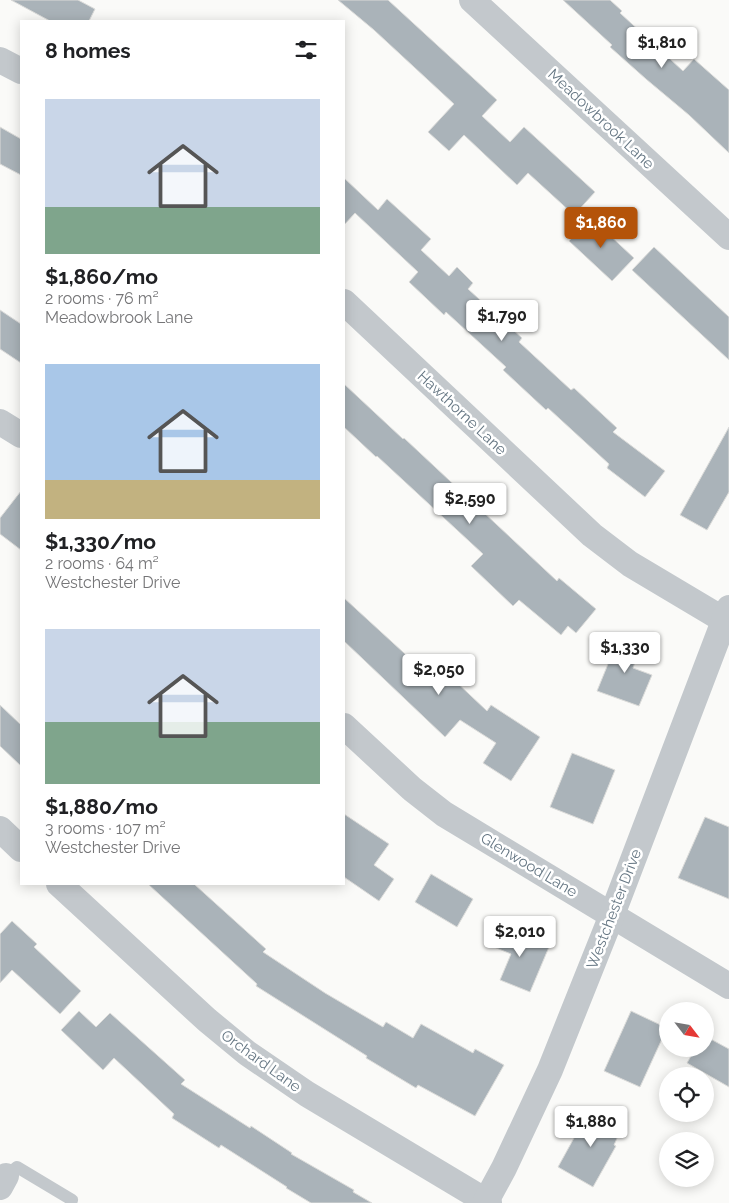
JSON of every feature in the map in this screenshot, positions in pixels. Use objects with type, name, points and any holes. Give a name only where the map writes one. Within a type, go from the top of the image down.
[{"type":"street","name":"Meadowbrook Lane","points":[[472,0],[729,237]]},
{"type":"street","points":[[0,60],[20,70]]},
{"type":"street","name":"Hawthorne Lane","points":[[345,303],[592,535],[630,564],[727,617]]},
{"type":"street","points":[[0,422],[20,434]]},
{"type":"street","name":"Westchester Drive","points":[[486,1202],[550,1070],[727,617]]},
{"type":"street","name":"Glenwood Lane","points":[[345,727],[412,789],[444,814],[729,986]]},
{"type":"street","points":[[0,829],[20,848]]},
{"type":"street","name":"Orchard Lane","points":[[60,885],[207,1020],[247,1053],[307,1094],[486,1202]]},
{"type":"lane","points":[[3,1181],[17,1166],[72,1200],[71,1203]]},
{"type":"building","points":[[11,0],[78,0],[95,9],[90,20],[48,20]]},
{"type":"building","points":[[338,0],[388,0],[497,100],[482,116],[510,142],[524,127],[595,192],[574,215],[528,173],[517,185],[464,135],[449,151],[428,132],[454,104],[374,30]]},
{"type":"building","points":[[563,0],[610,0],[622,11],[620,13],[683,71],[694,59],[729,90],[729,153],[689,115],[610,47],[612,45]]},
{"type":"building","points":[[0,127],[20,138],[20,174],[0,164]]},
{"type":"building","points":[[345,179],[378,210],[387,199],[431,239],[421,250],[449,276],[457,267],[473,283],[468,289],[522,338],[519,342],[571,390],[574,388],[617,428],[613,432],[665,471],[645,497],[607,468],[609,464],[503,370],[506,367],[446,312],[444,315],[409,282],[418,272],[355,213],[345,224]]},
{"type":"building","points":[[590,217],[634,258],[612,281],[569,241]]},
{"type":"building","points":[[654,247],[729,317],[729,360],[632,270]]},
{"type":"building","points":[[0,310],[20,323],[20,362],[0,349]]},
{"type":"building","points":[[345,385],[557,581],[559,578],[596,609],[576,633],[568,626],[561,635],[519,600],[513,606],[471,566],[483,554],[345,428]]},
{"type":"building","points":[[729,427],[729,492],[707,530],[680,515]]},
{"type":"building","points":[[20,492],[20,549],[0,534],[0,518]]},
{"type":"building","points":[[345,599],[416,664],[441,690],[452,678],[487,711],[491,705],[540,737],[511,781],[483,763],[496,743],[460,720],[445,737],[345,642]]},
{"type":"building","points":[[619,637],[641,645],[633,668],[652,675],[639,706],[597,691]]},
{"type":"building","points":[[0,705],[20,724],[20,765],[0,746]]},
{"type":"building","points":[[572,753],[615,770],[593,824],[550,807]]},
{"type":"building","points":[[345,815],[389,844],[374,865],[394,879],[379,901],[345,878]]},
{"type":"building","points":[[705,817],[729,827],[729,899],[678,878]]},
{"type":"building","points":[[431,874],[473,899],[457,927],[415,902]]},
{"type":"building","points":[[149,885],[195,885],[266,949],[263,952],[325,993],[383,1027],[386,1022],[413,1038],[421,1024],[473,1053],[475,1049],[504,1065],[475,1116],[418,1085],[416,1088],[366,1058],[367,1056],[256,986],[257,984]]},
{"type":"building","points":[[12,921],[37,944],[34,947],[81,991],[60,1014],[12,970],[0,983],[0,934]]},
{"type":"building","points":[[497,926],[549,947],[530,992],[500,980],[511,954],[489,945]]},
{"type":"building","points":[[79,1011],[96,1027],[110,1013],[185,1080],[181,1084],[250,1128],[251,1126],[291,1154],[354,1190],[353,1192],[372,1203],[311,1203],[221,1145],[219,1148],[172,1118],[174,1114],[114,1058],[103,1070],[61,1030]]},
{"type":"building","points":[[631,1011],[659,1024],[659,1045],[640,1087],[604,1071]]},
{"type":"building","points":[[714,1041],[729,1049],[729,1087],[714,1078],[714,1067],[694,1067],[687,1063],[690,1058],[714,1058]]},
{"type":"building","points":[[590,1109],[622,1127],[614,1145],[616,1146],[593,1187],[558,1167]]}]
